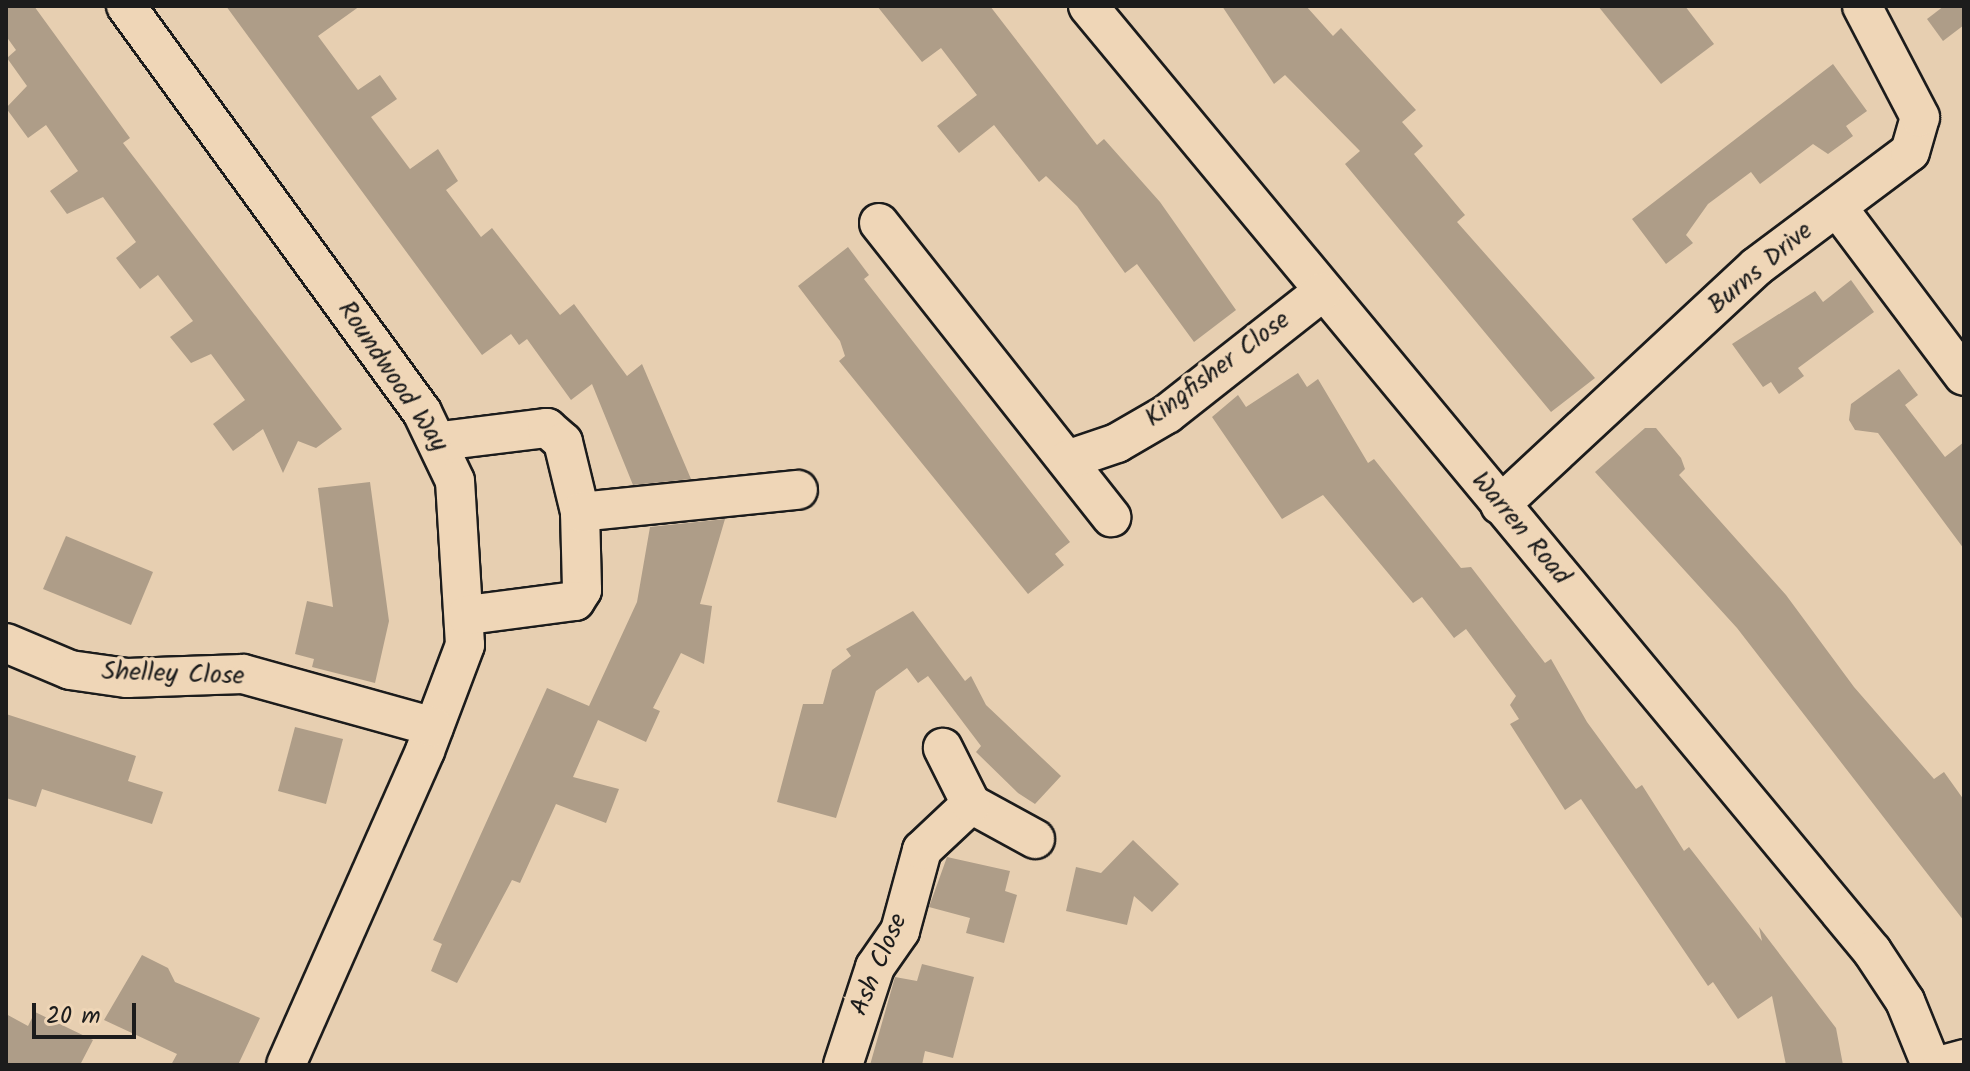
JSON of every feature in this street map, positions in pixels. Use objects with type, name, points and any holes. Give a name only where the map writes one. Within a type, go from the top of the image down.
[{"type":"street","name":"Roundwood Way","points":[[126,6],[441,441],[455,481],[467,615],[465,645],[434,727],[286,1065]]},
{"type":"street","name":"Warren Road","points":[[1088,6],[1322,292],[1872,951],[1905,1001],[1931,1065]]},
{"type":"street","name":"Burns Drive","points":[[1500,505],[1756,267],[1910,152],[1921,128],[1862,6]]},
{"type":"street","points":[[1837,207],[1964,376]]},
{"type":"street","points":[[879,223],[1111,517]]},
{"type":"street","name":"Kingfisher Close","points":[[1067,460],[1117,443],[1167,414],[1322,292]]},
{"type":"street","points":[[441,441],[547,428],[563,442],[580,512],[582,590],[575,601],[467,615]]},
{"type":"street","points":[[580,512],[798,490]]},
{"type":"street","name":"Shelley Close","points":[[6,643],[70,670],[127,678],[243,674],[434,727]]},
{"type":"street","points":[[943,748],[971,804],[1035,839]]},
{"type":"street","name":"Ash Close","points":[[843,1065],[865,991],[900,931],[922,850],[971,804]]},
{"type":"street","points":[[1942,1065],[1964,1059]]},
{"type":"building","points":[[6,6],[34,6],[130,138],[123,143],[342,429],[316,448],[298,441],[283,473],[263,429],[233,451],[213,424],[245,400],[211,354],[191,363],[170,337],[193,321],[158,275],[140,289],[116,258],[136,242],[103,197],[67,214],[50,191],[78,171],[46,125],[28,138],[6,108],[27,86],[7,58],[16,50],[6,36]]},
{"type":"building","points":[[226,6],[360,6],[318,36],[358,90],[380,75],[397,99],[371,117],[410,169],[438,149],[458,181],[446,190],[481,237],[492,228],[560,315],[574,304],[627,376],[642,364],[691,479],[633,485],[592,384],[571,400],[527,339],[519,345],[511,334],[482,355]]},
{"type":"building","points":[[877,6],[990,6],[1097,145],[1104,139],[1160,202],[1236,310],[1194,342],[1137,264],[1125,273],[1077,206],[1046,176],[1039,182],[994,125],[959,153],[937,126],[977,95],[941,48],[922,62]]},
{"type":"building","points":[[1222,6],[1306,6],[1333,36],[1341,28],[1416,110],[1402,122],[1423,146],[1414,154],[1465,215],[1457,222],[1595,378],[1551,412],[1345,164],[1360,151],[1285,75],[1274,84]]},
{"type":"building","points":[[1598,6],[1685,6],[1714,44],[1661,84]]},
{"type":"building","points":[[1944,6],[1964,6],[1964,25],[1943,41],[1927,19]]},
{"type":"building","points":[[1833,64],[1867,111],[1846,126],[1853,136],[1828,154],[1813,144],[1760,184],[1751,172],[1708,204],[1686,235],[1693,243],[1666,264],[1632,219]]},
{"type":"building","points":[[848,247],[869,275],[864,279],[1070,542],[1055,554],[1064,565],[1028,594],[839,361],[845,356],[840,341],[798,286]]},
{"type":"building","points":[[1851,280],[1874,312],[1798,368],[1804,376],[1779,394],[1771,382],[1763,387],[1732,344],[1815,291],[1823,302]]},
{"type":"building","points":[[1899,369],[1918,395],[1905,405],[1945,457],[1964,442],[1964,549],[1878,433],[1855,430],[1849,420],[1851,404]]},
{"type":"building","points":[[1298,373],[1307,387],[1318,379],[1368,463],[1374,459],[1461,568],[1471,567],[1545,663],[1551,659],[1587,722],[1636,789],[1642,785],[1684,851],[1689,847],[1762,941],[1759,927],[1836,1028],[1843,1065],[1786,1065],[1772,996],[1738,1019],[1713,982],[1708,986],[1581,799],[1565,810],[1510,724],[1519,719],[1510,705],[1516,696],[1466,629],[1454,638],[1422,597],[1413,603],[1323,495],[1282,519],[1212,417],[1238,395],[1246,407]]},
{"type":"building","points":[[1645,428],[1656,428],[1681,458],[1685,469],[1679,475],[1786,595],[1854,687],[1934,779],[1944,772],[1964,800],[1964,921],[1737,628],[1595,472]]},
{"type":"building","points":[[370,482],[389,621],[375,683],[312,667],[314,659],[295,654],[307,601],[333,607],[318,488]]},
{"type":"building","points":[[725,519],[700,604],[712,606],[704,664],[681,653],[653,708],[660,711],[646,742],[598,720],[573,777],[619,789],[606,823],[556,804],[520,883],[512,880],[457,983],[431,971],[442,944],[433,940],[547,688],[589,706],[637,602],[650,527]]},
{"type":"building","points":[[66,536],[153,572],[131,625],[43,589]]},
{"type":"building","points":[[913,611],[965,681],[971,676],[986,705],[1061,776],[1035,804],[1018,793],[976,752],[981,746],[928,676],[918,683],[907,668],[876,691],[836,818],[777,802],[803,704],[823,704],[832,670],[851,656],[846,649]]},
{"type":"building","points":[[6,714],[136,756],[128,781],[163,792],[152,824],[42,789],[36,807],[6,798]]},
{"type":"building","points":[[295,727],[343,739],[326,804],[278,791]]},
{"type":"building","points":[[1133,840],[1179,884],[1152,912],[1134,896],[1127,925],[1066,911],[1076,867],[1101,873]]},
{"type":"building","points":[[947,857],[1010,871],[1005,891],[1017,895],[1004,943],[966,933],[970,918],[929,907]]},
{"type":"building","points":[[142,955],[168,968],[175,982],[260,1018],[238,1065],[171,1065],[177,1054],[104,1020]]},
{"type":"building","points":[[922,964],[974,977],[953,1058],[925,1051],[922,1065],[870,1065],[895,977],[917,981]]},
{"type":"building","points":[[35,1012],[93,1040],[80,1065],[6,1065],[6,1014],[28,1026]]}]
